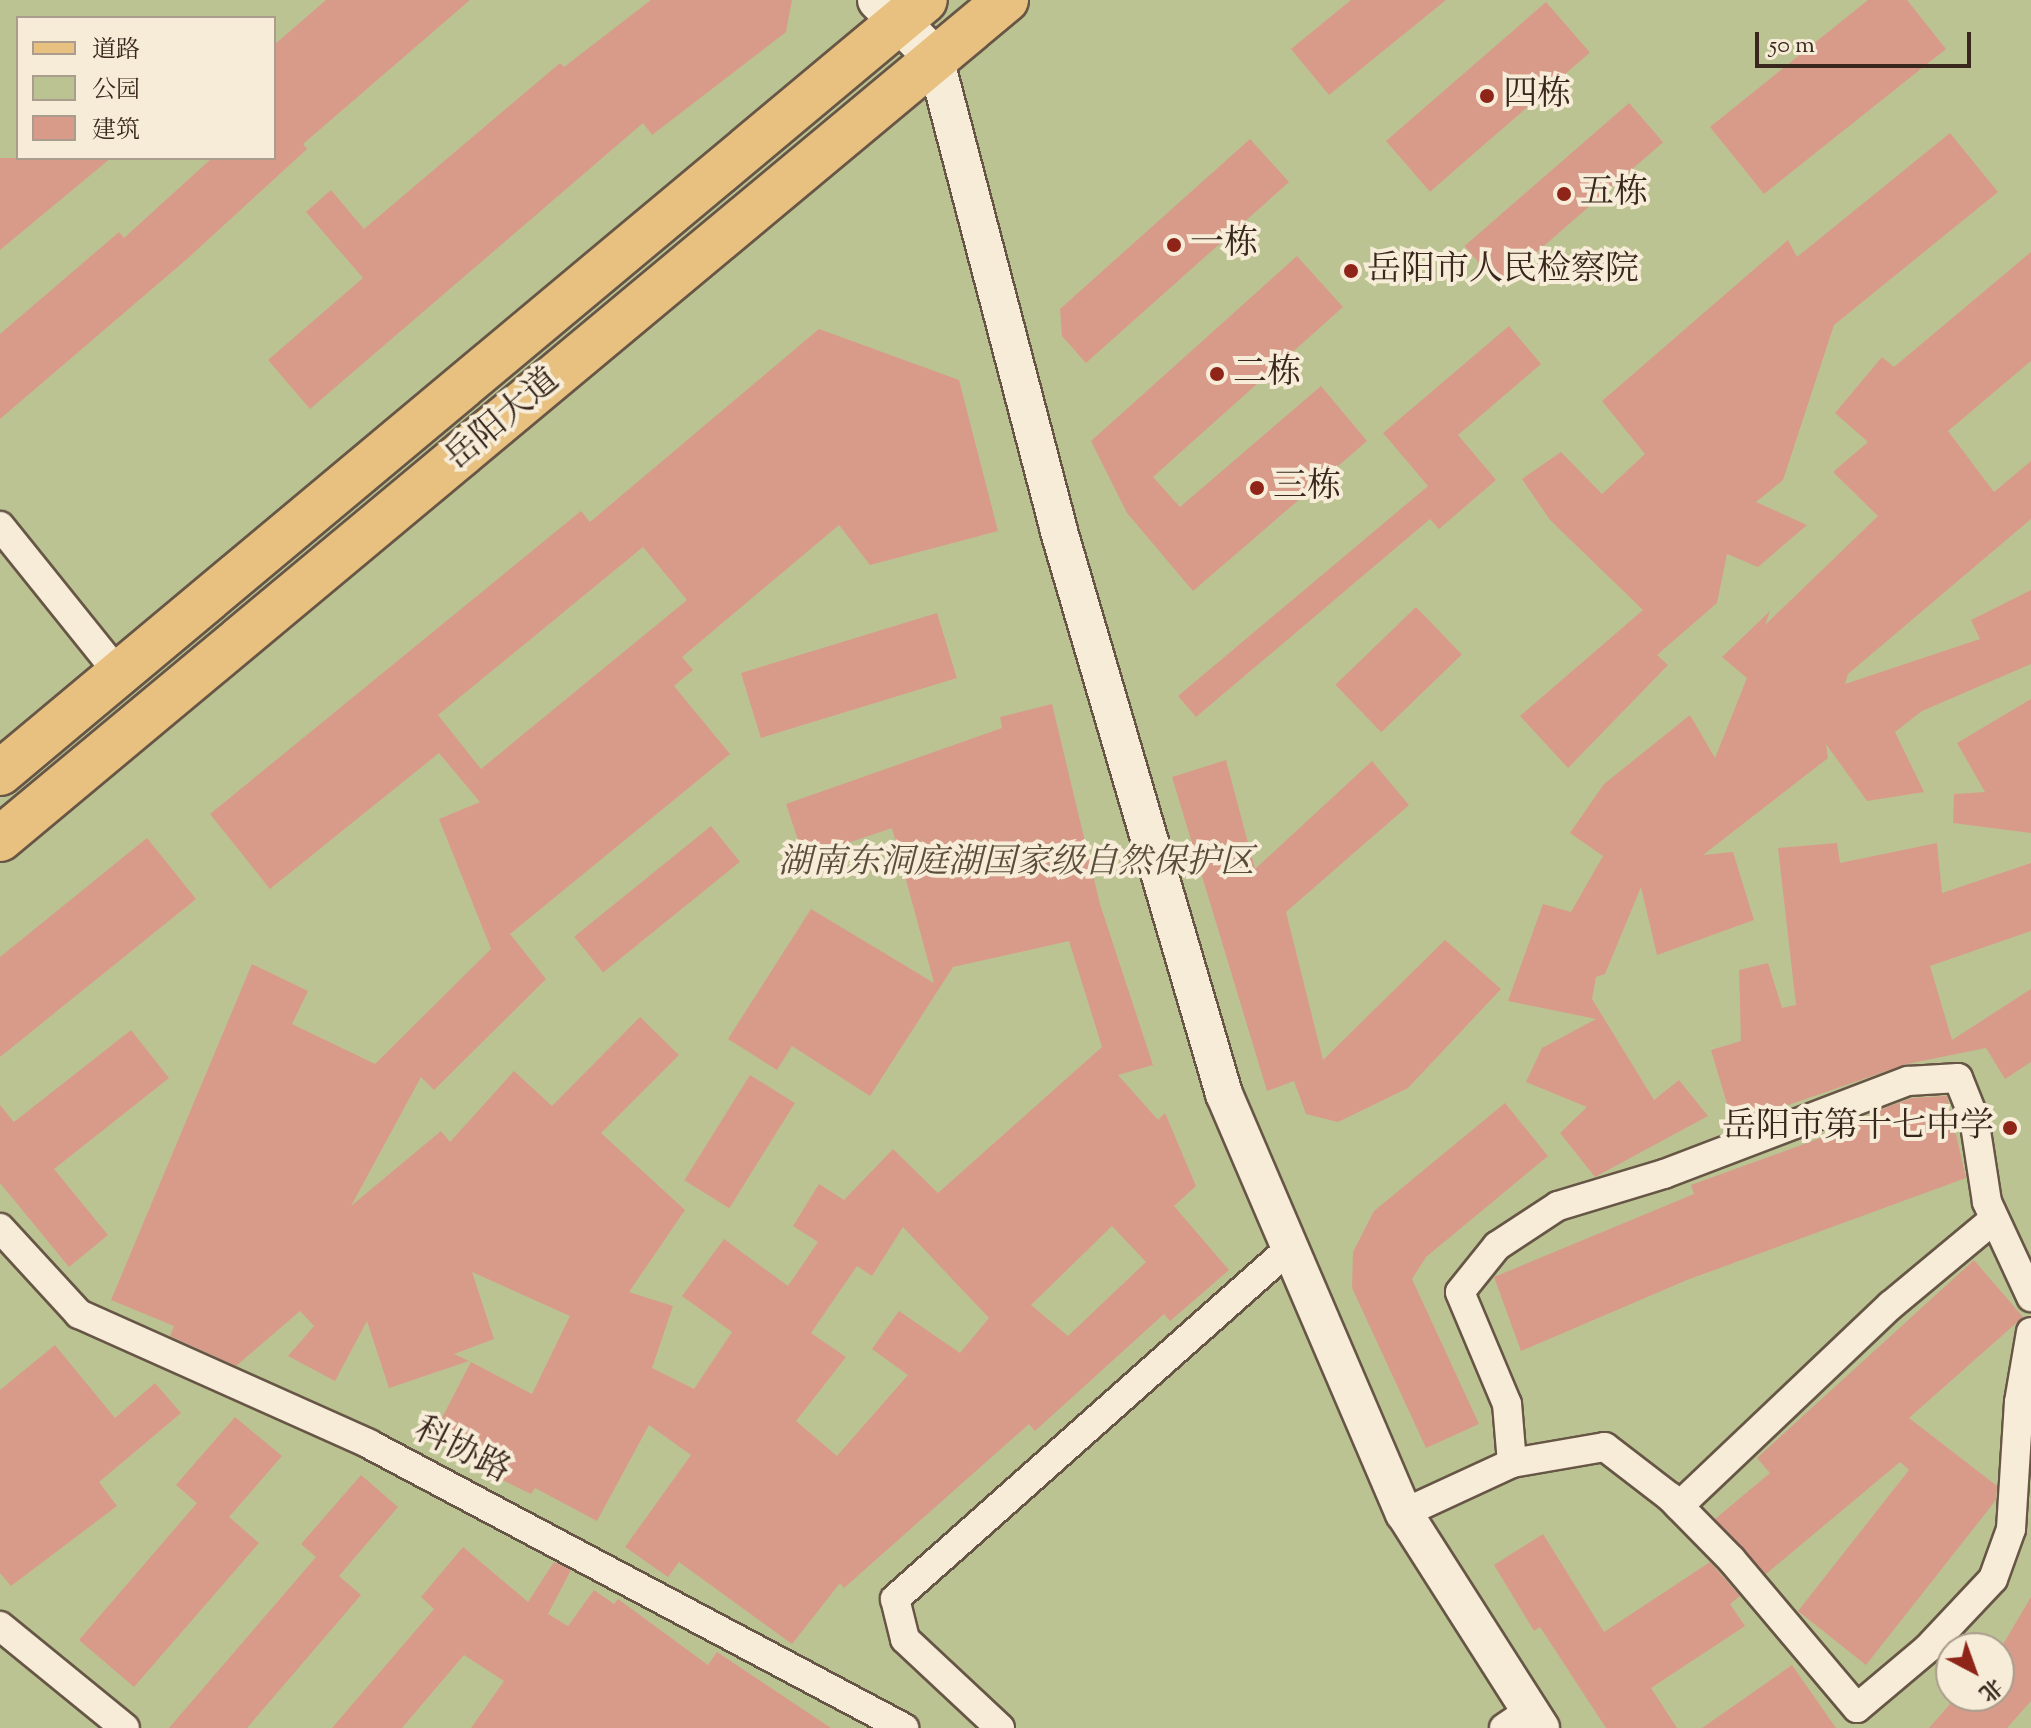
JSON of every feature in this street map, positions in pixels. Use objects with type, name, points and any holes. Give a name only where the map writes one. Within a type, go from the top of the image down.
[{"type":"main road","name":"岳阳大道","points":[[0,839],[1006,0]]},
{"type":"main road","name":"岳阳大道","points":[[0,773],[120,675],[906,6]]},
{"type":"main road","points":[[906,6],[935,58]]},
{"type":"street","points":[[935,58],[1058,528],[1220,1079],[1404,1513],[1524,1723]]},
{"type":"street","points":[[0,526],[120,675]]},
{"type":"street","points":[[1512,1463],[1507,1404],[1460,1292],[1497,1246],[1558,1206],[1664,1174],[1908,1081],[1958,1078],[1974,1118],[1993,1220],[2031,1297]]},
{"type":"street","points":[[1679,1506],[1891,1305],[1993,1220]]},
{"type":"street","name":"科协路","points":[[0,1228],[79,1314],[369,1444],[904,1728]]},
{"type":"street","points":[[1000,1728],[905,1639],[895,1599],[1290,1248]]},
{"type":"street","points":[[1404,1513],[1512,1463],[1605,1447],[1679,1506],[1857,1708],[1927,1649],[1993,1579],[2011,1529],[2019,1402],[2031,1332]]},
{"type":"street","points":[[0,1626],[125,1728]]},
{"type":"green space","name":"湖南东洞庭湖国家级自然保护区","points":[[0,0],[2031,0],[2031,1728],[0,1728]]},
{"type":"building","points":[[326,0],[470,0],[303,144],[307,149],[187,259],[0,419],[0,334],[119,232],[124,238],[210,160],[276,160],[276,43]]},
{"type":"building","points":[[651,0],[792,0],[786,32],[652,135],[643,123],[310,409],[268,360],[363,278],[306,212],[331,190],[364,229],[560,63],[564,67]]},
{"type":"building","points":[[1351,0],[1446,0],[1329,95],[1291,49]]},
{"type":"building","points":[[1868,0],[1907,0],[1946,49],[1764,194],[1710,127]]},
{"type":"building","name":"四栋","points":[[1546,2],[1590,53],[1430,192],[1386,141]]},
{"type":"building","name":"五栋","points":[[1629,103],[1663,142],[1499,285],[1464,246]]},
{"type":"building","points":[[1950,133],[1998,192],[1834,325],[1783,480],[1756,502],[1807,525],[1758,567],[1727,554],[1717,603],[1657,655],[1668,665],[1568,768],[1520,716],[1643,610],[1550,520],[1522,479],[1561,452],[1602,494],[1645,454],[1602,401],[1788,240],[1797,257]]},
{"type":"building","name":"一栋","points":[[1250,139],[1289,182],[1086,363],[1062,336],[1060,309]]},
{"type":"building","points":[[0,158],[109,160],[0,250]]},
{"type":"building","points":[[2031,252],[2031,361],[1948,431],[1994,492],[2031,461],[2031,519],[1848,674],[1845,684],[1980,639],[1971,620],[2031,590],[2031,664],[1922,711],[1895,732],[1924,792],[1867,801],[1826,744],[1828,758],[1703,855],[1733,852],[1754,920],[1657,955],[1641,887],[1605,974],[1596,977],[1592,999],[1654,1100],[1679,1080],[1708,1116],[1595,1177],[1560,1133],[1587,1107],[1526,1082],[1542,1048],[1596,1019],[1508,1001],[1543,904],[1571,912],[1603,856],[1570,833],[1604,784],[1690,715],[1715,758],[1747,678],[1722,657],[1770,611],[1765,625],[1878,516],[1833,472],[1868,442],[1835,413],[1882,357],[1894,367]]},
{"type":"building","points":[[1297,256],[1343,307],[1153,477],[1180,507],[1321,386],[1367,441],[1193,591],[1127,513],[1091,441]]},
{"type":"building","points":[[1509,326],[1541,364],[1458,435],[1496,480],[1439,529],[1430,519],[1196,717],[1178,696],[1428,486],[1383,433]]},
{"type":"building","points":[[819,329],[959,380],[998,531],[870,565],[839,525],[682,657],[693,670],[674,686],[730,754],[510,934],[546,979],[434,1090],[421,1077],[351,1206],[441,1131],[450,1142],[514,1071],[552,1106],[640,1017],[679,1055],[601,1133],[685,1210],[629,1292],[673,1306],[652,1368],[694,1389],[732,1332],[682,1296],[724,1239],[788,1286],[818,1242],[793,1226],[819,1184],[844,1200],[893,1149],[938,1193],[1102,1047],[1069,941],[953,967],[870,1096],[792,1046],[777,1070],[728,1039],[811,909],[934,983],[892,828],[804,858],[786,804],[1002,728],[1000,717],[1052,704],[1100,904],[1153,1065],[1118,1075],[1158,1120],[1165,1113],[1196,1186],[1174,1206],[1229,1270],[1170,1321],[1164,1314],[1035,1431],[1029,1424],[844,1588],[840,1583],[792,1644],[679,1562],[668,1577],[625,1547],[691,1455],[649,1425],[597,1521],[535,1488],[531,1494],[492,1475],[495,1470],[432,1437],[471,1362],[532,1394],[570,1316],[472,1272],[494,1339],[454,1354],[469,1361],[389,1388],[367,1321],[335,1381],[288,1356],[314,1326],[300,1311],[236,1366],[170,1336],[174,1326],[111,1300],[252,964],[308,991],[292,1024],[375,1064],[491,949],[439,819],[480,802],[439,753],[270,889],[210,814],[581,511],[590,522]],"holes":[[[643,547],[687,600],[481,769],[438,715]],[[1112,1226],[1146,1262],[1068,1336],[1031,1305]],[[903,1227],[989,1318],[960,1353],[899,1311],[872,1349],[908,1375],[837,1456],[796,1421],[846,1357],[811,1333],[857,1266],[872,1276]]]},
{"type":"building","points":[[1416,607],[1462,654],[1381,732],[1335,685]]},
{"type":"building","points":[[937,613],[957,678],[761,738],[741,673]]},
{"type":"building","points":[[2031,699],[2031,833],[1953,823],[1954,794],[1985,792],[1957,743]]},
{"type":"building","points":[[1226,760],[1255,869],[1372,761],[1409,805],[1286,912],[1323,1060],[1445,940],[1501,989],[1408,1088],[1338,1122],[1306,1114],[1294,1081],[1267,1091],[1172,777]]},
{"type":"building","points":[[711,826],[740,862],[603,973],[574,937]]},
{"type":"building","points":[[147,838],[196,899],[0,1057],[0,957]]},
{"type":"building","points":[[1837,843],[1840,863],[1937,843],[1942,893],[2031,863],[2031,931],[1930,966],[1952,1040],[2031,989],[2031,1062],[2005,1079],[1986,1048],[1907,1064],[1733,1124],[1711,1050],[1741,1041],[1739,970],[1768,963],[1782,1008],[1796,1005],[1778,848]]},
{"type":"building","points":[[131,1030],[169,1078],[54,1169],[108,1235],[69,1267],[0,1183],[0,1105],[14,1122]]},
{"type":"building","points":[[750,1075],[795,1103],[729,1208],[684,1180]]},
{"type":"building","points":[[1947,1096],[1966,1178],[1687,1280],[1521,1351],[1494,1277],[1694,1194],[1691,1185],[1881,1116],[1879,1110],[1912,1098]]},
{"type":"building","points":[[1505,1103],[1548,1156],[1426,1257],[1412,1279],[1479,1424],[1426,1448],[1352,1288],[1353,1252],[1374,1211]]},
{"type":"building","points":[[1974,1260],[2023,1317],[1909,1418],[1997,1486],[1996,1500],[1866,1665],[1798,1611],[1909,1470],[1900,1462],[1766,1574],[1715,1519],[1770,1473],[1757,1458]]},
{"type":"building","points":[[55,1345],[115,1418],[155,1383],[181,1413],[99,1482],[117,1506],[11,1586],[0,1573],[0,1390]]},
{"type":"building","points":[[235,1417],[282,1456],[229,1517],[259,1543],[134,1687],[79,1640],[197,1503],[176,1485]]},
{"type":"building","points":[[361,1475],[398,1507],[339,1576],[361,1595],[247,1728],[169,1728],[316,1557],[301,1544]]},
{"type":"building","points":[[1543,1534],[1604,1632],[1710,1562],[1740,1596],[1730,1604],[1745,1626],[1651,1688],[1677,1728],[1606,1728],[1540,1627],[1534,1631],[1494,1565]]},
{"type":"building","points":[[463,1547],[528,1602],[554,1562],[571,1570],[548,1614],[568,1626],[594,1590],[614,1604],[618,1599],[708,1665],[717,1652],[831,1728],[471,1728],[504,1681],[464,1655],[402,1728],[332,1728],[434,1609],[421,1597]]},
{"type":"building","points":[[2031,1597],[2031,1701],[2007,1728],[1929,1728],[1943,1712],[2015,1712],[2015,1632],[2010,1632]]},
{"type":"building","points":[[1792,1665],[1836,1728],[1702,1728]]},
{"type":"place","name":"四栋","points":[[1487,96]]},
{"type":"place","name":"五栋","points":[[1564,194]]},
{"type":"place","name":"一栋","points":[[1174,245]]},
{"type":"place","name":"岳阳市人民检察院","points":[[1351,271]]},
{"type":"place","name":"二栋","points":[[1217,374]]},
{"type":"place","name":"三栋","points":[[1257,488]]},
{"type":"place","name":"岳阳市第十七中学","points":[[2010,1128]]}]
